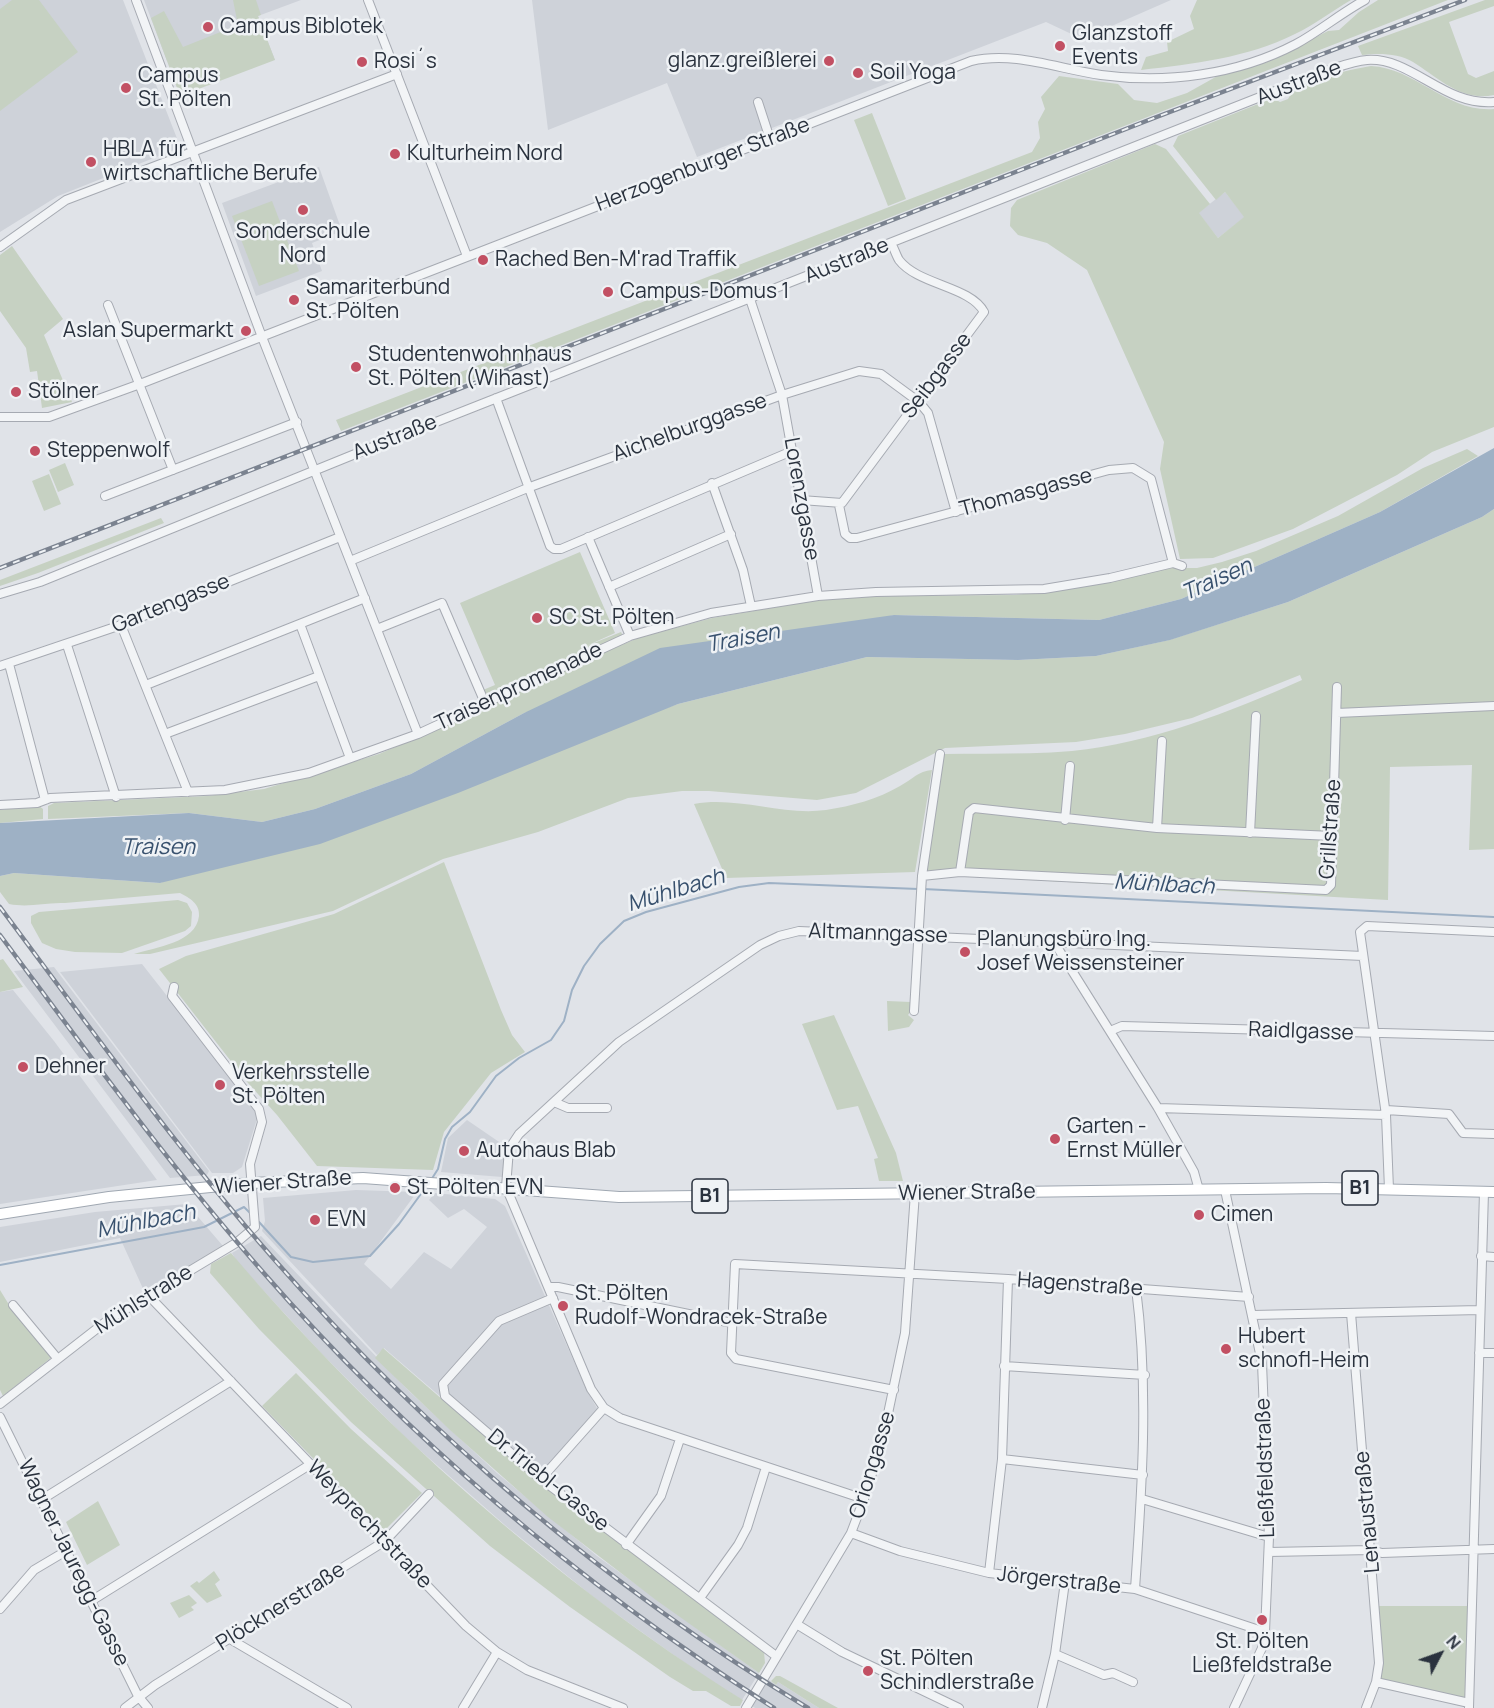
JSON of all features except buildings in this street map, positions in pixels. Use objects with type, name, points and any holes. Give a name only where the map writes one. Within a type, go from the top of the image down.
[{"type":"main road","name":"Wiener Straße","points":[[0,1214],[109,1197],[251,1183],[363,1178],[441,1182],[618,1197],[1199,1190],[1389,1189],[1489,1192]]},
{"type":"street","points":[[136,0],[195,152],[262,337],[418,734]]},
{"type":"street","points":[[368,0],[467,256]]},
{"type":"street","name":"Herzogenburger Straße","points":[[0,417],[49,417],[140,384],[982,58],[1024,59],[1076,71],[1159,80],[1255,62],[1296,44],[1365,0]]},
{"type":"street","name":"Austraße","points":[[0,594],[40,582],[496,398],[1326,71],[1354,62],[1382,61],[1399,66],[1462,100],[1478,104],[1494,102]]},
{"type":"street","points":[[0,247],[66,200],[398,74]]},
{"type":"street","points":[[758,102],[770,139]]},
{"type":"street","name":"Seibgasse","points":[[839,505],[846,499],[919,402],[984,312],[981,307],[909,270],[898,259],[891,243]]},
{"type":"street","name":"Lorenzgasse","points":[[750,299],[782,395],[818,596]]},
{"type":"street","points":[[108,305],[173,470]]},
{"type":"street","name":"Aichelburggasse","points":[[350,561],[530,487],[782,395],[866,370],[881,374],[919,402],[928,413],[956,512]]},
{"type":"street","points":[[496,398],[550,546],[554,549],[561,549],[792,451]]},
{"type":"street","points":[[105,496],[297,422]]},
{"type":"street","name":"Thomasgasse","points":[[839,505],[845,534],[850,538],[1109,470],[1133,468],[1151,479],[1173,563]]},
{"type":"street","points":[[712,483],[731,534],[751,606]]},
{"type":"street","points":[[801,500],[839,505]]},
{"type":"street","points":[[609,586],[731,534]]},
{"type":"street","name":"Gartengasse","points":[[5,665],[122,624],[340,537]]},
{"type":"street","points":[[588,537],[630,636]]},
{"type":"street","points":[[1173,563],[1182,566]]},
{"type":"street","name":"Traisenpromenade","points":[[0,805],[37,803],[45,800],[225,790],[276,782],[418,734],[630,636],[670,624],[751,606],[818,596],[1044,589],[1110,578],[1173,563]]},
{"type":"street","points":[[146,685],[365,598]]},
{"type":"street","points":[[377,629],[442,603],[485,703]]},
{"type":"street","points":[[122,624],[188,792]]},
{"type":"street","points":[[300,624],[350,758]]},
{"type":"street","points":[[67,645],[116,797]]},
{"type":"street","points":[[5,665],[45,800]]},
{"type":"street","points":[[165,734],[319,676]]},
{"type":"street","name":"Grillstraße","points":[[922,876],[960,872],[1326,890],[1331,885],[1337,687]]},
{"type":"street","points":[[1337,713],[1494,706]]},
{"type":"street","points":[[1250,833],[1256,716]]},
{"type":"street","points":[[1158,828],[1162,741]]},
{"type":"street","points":[[914,1011],[922,876],[940,754]]},
{"type":"street","points":[[1065,820],[1070,766]]},
{"type":"street","points":[[960,872],[969,812],[974,808],[1065,820],[1158,828],[1332,836]]},
{"type":"street","points":[[1389,1189],[1386,1113],[1360,932],[1367,926],[1494,932]]},
{"type":"street","name":"Altmanngasse","points":[[506,1187],[509,1149],[519,1134],[619,1042],[729,965],[779,936],[817,930],[1363,956]]},
{"type":"street","points":[[1054,942],[1158,1108],[1194,1172],[1199,1190]]},
{"type":"street","name":"Mühlstraße","points":[[0,1404],[108,1320],[254,1230],[256,1211],[250,1164],[262,1122],[259,1109],[172,996],[174,987]]},
{"type":"street","name":"Raidlgasse","points":[[1110,1031],[1122,1026],[1494,1036]]},
{"type":"street","points":[[554,1102],[568,1108],[607,1108]]},
{"type":"street","points":[[1158,1108],[1449,1114],[1463,1133],[1494,1134]]},
{"type":"street","points":[[506,1187],[591,1389],[604,1408],[620,1418],[680,1440],[864,1499]]},
{"type":"street","name":"Ließfeldstraße","points":[[1225,1190],[1254,1315],[1262,1363],[1269,1537],[1265,1632],[1257,1663],[1234,1708]]},
{"type":"street","points":[[1376,1682],[1469,1705],[1481,1256],[1489,1192]]},
{"type":"street","name":"Oriongasse","points":[[746,1708],[776,1656],[798,1625],[851,1533],[864,1499],[882,1442],[905,1333],[915,1193]]},
{"type":"street","points":[[1481,1256],[1494,1257]]},
{"type":"street","name":"Hagenstraße","points":[[732,1323],[735,1264],[911,1273],[1249,1297]]},
{"type":"street","points":[[989,1573],[1002,1459],[1008,1280]]},
{"type":"street","points":[[549,1287],[732,1323],[731,1353],[736,1359],[894,1389]]},
{"type":"street","points":[[1135,1589],[1142,1499],[1145,1376],[1136,1288]]},
{"type":"street","name":"Weyprechtstraße","points":[[148,1294],[455,1615],[497,1652],[527,1670],[623,1708]]},
{"type":"street","name":"Dr.Triebl-Gasse","points":[[553,1298],[499,1321],[443,1384],[445,1395],[541,1479],[776,1656]]},
{"type":"street","points":[[13,1305],[57,1358]]},
{"type":"street","points":[[1254,1315],[1480,1310]]},
{"type":"street","name":"Lenaustraße","points":[[1351,1313],[1379,1663],[1376,1682],[1366,1708]]},
{"type":"street","points":[[1479,1353],[1494,1353]]},
{"type":"street","points":[[1004,1366],[1145,1376]]},
{"type":"street","points":[[41,1500],[231,1381]]},
{"type":"street","points":[[541,1479],[604,1408]]},
{"type":"street","name":"Wagner Jauregg-Gasse","points":[[0,1417],[138,1696],[148,1708]]},
{"type":"street","points":[[626,1545],[661,1496],[680,1440]]},
{"type":"street","points":[[1002,1459],[1143,1475]]},
{"type":"street","points":[[91,1601],[311,1464]]},
{"type":"street","points":[[700,1598],[747,1528],[766,1467]]},
{"type":"street","name":"Plöcknerstraße","points":[[125,1708],[138,1696],[385,1541],[429,1494]]},
{"type":"street","points":[[1142,1499],[1269,1537]]},
{"type":"street","name":"Jörgerstraße","points":[[851,1533],[900,1551],[989,1573],[1135,1589],[1265,1632]]},
{"type":"street","points":[[1269,1552],[1371,1550],[1382,1553],[1494,1549]]},
{"type":"street","points":[[2,1602],[34,1570],[66,1551]]},
{"type":"street","points":[[1042,1708],[1055,1654],[1065,1582]]},
{"type":"street","points":[[798,1625],[842,1652],[959,1708]]},
{"type":"street","points":[[230,1639],[347,1708]]},
{"type":"street","points":[[463,1708],[497,1652]]},
{"type":"street","points":[[1055,1654],[1104,1675],[1113,1673],[1133,1682]]},
{"type":"shaded area","points":[[0,0],[123,0],[178,141],[174,150],[58,196],[0,232]]},
{"type":"shaded area","name":"Campus St. Pölten","points":[[144,0],[301,0],[258,16],[275,60],[167,61]]},
{"type":"shaded area","points":[[532,0],[1171,0],[1082,39],[1046,22],[697,157],[667,83],[548,130]]},
{"type":"shaded area","points":[[319,167],[342,231],[312,243],[322,271],[256,296],[222,203]]},
{"type":"shaded area","points":[[1225,192],[1245,217],[1218,238],[1198,213]]},
{"type":"shaded area","name":"Verkehrsstelle St. Pölten","points":[[142,964],[254,1107],[257,1119],[242,1167],[233,1173],[212,1173],[60,972]]},
{"type":"shaded area","points":[[54,967],[209,1171],[207,1175],[170,1178],[14,971]]},
{"type":"shaded area","points":[[13,990],[54,1041],[157,1180],[0,1204],[0,992]]},
{"type":"shaded area","name":"Autohaus Blab","points":[[467,1120],[505,1146],[502,1177],[441,1172],[448,1138]]},
{"type":"shaded area","points":[[356,1190],[417,1192],[364,1264],[391,1289],[424,1252],[451,1269],[487,1227],[464,1209],[448,1218],[429,1200],[435,1193],[495,1199],[505,1206],[587,1391],[598,1410],[536,1479],[384,1348],[377,1355],[262,1231],[265,1221],[263,1198]]},
{"type":"shaded area","points":[[187,1204],[223,1246],[145,1293],[120,1238],[0,1262],[0,1227],[95,1212]]},
{"type":"shaded area","points":[[261,1236],[410,1392],[497,1473],[597,1556],[759,1673],[742,1700],[703,1676],[597,1600],[506,1526],[406,1438],[322,1354],[237,1262],[232,1253]]},
{"type":"shaded area","points":[[768,1679],[776,1685],[778,1682],[819,1708],[755,1708],[752,1706]]},
{"type":"green space","points":[[12,0],[39,0],[78,52],[0,111],[0,9]]},
{"type":"green space","points":[[233,0],[256,0],[261,15],[258,16],[275,60],[180,96],[151,18],[164,11],[183,47],[238,25]]},
{"type":"green space","points":[[1197,0],[1351,0],[1302,30],[1258,49],[1200,62],[1141,70],[1146,57],[1168,51],[1167,42],[1194,29],[1190,16]]},
{"type":"green space","points":[[1378,0],[1448,0],[341,431],[336,420],[1032,152],[1040,138],[1038,122],[1045,109],[1041,97],[1059,76],[1118,84],[1134,100],[1157,103],[1187,93],[1221,74],[1276,57],[1328,31],[1339,30],[1359,12]]},
{"type":"green space","points":[[1485,0],[1494,0],[1494,6],[1449,22],[1468,74],[1476,78],[1494,71],[1494,95],[1471,95],[1461,92],[1407,59],[1388,54],[1362,55],[1358,46]]},
{"type":"green space","points":[[1371,66],[1403,74],[1461,104],[1494,109],[1494,427],[1432,452],[1397,475],[1293,529],[1213,558],[1180,559],[1160,469],[1164,442],[1087,270],[1047,243],[1018,235],[1010,226],[1011,208],[1017,200],[1155,144],[1166,149],[1210,204],[1199,213],[1218,238],[1244,217],[1225,192],[1216,200],[1173,146],[1178,136],[1273,98],[1280,102],[1288,99],[1293,92],[1313,81]]},
{"type":"green space","points":[[872,113],[906,199],[888,206],[854,120]]},
{"type":"green space","points":[[272,201],[299,271],[259,286],[232,216]]},
{"type":"green space","points":[[12,246],[63,319],[44,335],[72,402],[42,408],[37,371],[30,372],[26,348],[0,311],[0,255]]},
{"type":"green space","points":[[1467,449],[1478,456],[1380,512],[1181,599],[1099,620],[894,615],[524,713],[411,774],[315,809],[262,822],[189,813],[48,819],[48,806],[54,803],[207,796],[264,789],[379,754],[478,711],[497,698],[638,638],[712,618],[818,600],[871,596],[1014,595],[1052,591],[1172,568],[1197,568],[1222,562],[1256,551],[1338,516],[1423,468]]},
{"type":"green space","points":[[65,463],[74,485],[58,492],[49,470]]},
{"type":"green space","points":[[49,474],[61,504],[44,511],[32,481]]},
{"type":"green space","points":[[1494,509],[1494,849],[1469,850],[1472,765],[1390,767],[1388,900],[959,876],[919,879],[944,754],[1072,751],[1131,741],[1190,725],[1247,703],[1302,680],[1300,675],[1192,718],[1125,734],[1076,742],[945,748],[856,793],[817,800],[709,791],[682,791],[628,798],[538,832],[443,859],[333,911],[150,954],[134,954],[174,942],[191,932],[196,925],[199,912],[191,899],[180,893],[24,905],[9,904],[0,892],[0,876],[14,873],[160,883],[678,704],[867,657],[1018,660],[1096,656],[1169,640],[1288,602],[1482,517]]},
{"type":"green space","points":[[161,518],[164,523],[0,586],[0,580]]},
{"type":"green space","name":"SC St. Pölten","points":[[580,552],[615,633],[584,647],[621,632],[624,638],[487,700],[483,690],[495,685],[460,603]]},
{"type":"green space","points":[[932,770],[915,872],[726,878],[694,804],[727,802],[793,810],[826,810],[874,798],[892,791],[919,774]]},
{"type":"green space","points":[[38,805],[43,809],[43,819],[0,823],[0,810]]},
{"type":"green space","points":[[444,862],[501,1010],[512,1035],[525,1052],[491,1073],[444,1132],[433,1170],[317,1166],[277,1115],[248,1083],[159,969],[186,956],[334,914]]},
{"type":"green space","points":[[178,900],[187,903],[192,912],[191,926],[185,931],[122,953],[75,952],[56,949],[42,943],[31,923],[31,916],[39,912]]},
{"type":"green space","points":[[3,959],[23,987],[0,992],[0,960]]},
{"type":"green space","points":[[887,1001],[911,1002],[912,1010],[908,1015],[914,1020],[909,1027],[888,1031]]},
{"type":"green space","points":[[834,1015],[896,1153],[903,1181],[879,1181],[874,1159],[878,1158],[858,1106],[837,1110],[802,1024]]},
{"type":"green space","points":[[231,1253],[346,1378],[470,1496],[603,1604],[672,1654],[743,1700],[740,1706],[731,1706],[706,1691],[693,1691],[670,1677],[570,1607],[490,1546],[351,1422],[259,1329],[210,1273],[211,1264]]},
{"type":"green space","points":[[0,1290],[11,1308],[52,1357],[3,1396],[0,1390]]},
{"type":"green space","points":[[383,1348],[525,1471],[764,1652],[765,1663],[759,1673],[656,1600],[548,1517],[450,1430],[375,1358]]},
{"type":"green space","points":[[296,1373],[351,1429],[422,1493],[384,1531],[262,1406]]},
{"type":"green space","points":[[98,1501],[120,1545],[87,1565],[66,1522]]},
{"type":"green space","points":[[214,1571],[220,1580],[215,1584],[222,1596],[207,1603],[190,1586],[197,1581],[199,1583]]},
{"type":"green space","points":[[189,1595],[197,1603],[191,1607],[194,1610],[179,1618],[170,1603]]},
{"type":"green space","points":[[1378,1606],[1469,1606],[1467,1700],[1377,1681]]},
{"type":"green space","points":[[776,1676],[780,1676],[838,1708],[819,1708],[778,1682],[776,1685],[771,1681]]},
{"type":"water","name":"Traisen","points":[[1494,448],[1494,509],[1482,517],[1288,602],[1170,640],[1096,656],[1018,660],[867,657],[678,704],[458,793],[320,844],[160,883],[14,873],[0,876],[0,823],[189,813],[262,822],[315,809],[411,774],[524,713],[660,648],[894,615],[1099,620],[1181,599],[1380,512]]},
{"type":"waterway","name":"Mühlbach","points":[[431,1180],[438,1169],[445,1139],[452,1127],[470,1112],[496,1076],[519,1058],[551,1040],[564,1021],[572,990],[584,966],[600,944],[624,921],[646,912],[739,887],[769,883],[918,889]]},
{"type":"waterway","name":"Mühlbach","points":[[923,889],[1494,917]]},
{"type":"waterway","name":"Mühlbach","points":[[259,1222],[291,1257],[313,1262],[370,1256],[399,1224],[426,1187]]},
{"type":"waterway","name":"Mühlbach","points":[[0,1265],[204,1227],[244,1207],[251,1214]]},
{"type":"railway","points":[[0,568],[1154,118],[1465,0]]},
{"type":"railway","points":[[0,907],[133,1085],[236,1215],[331,1322],[392,1385],[522,1503],[591,1559],[661,1611],[808,1708]]},
{"type":"railway","points":[[0,935],[128,1106],[227,1231],[319,1334],[378,1394],[502,1508],[568,1561],[635,1613],[774,1708]]},
{"type":"place","name":"Campus Biblotek","points":[[208,27]]},
{"type":"place","name":"Glanzstoff Events","points":[[1060,46]]},
{"type":"place","name":"glanz.greißlerei","points":[[829,61]]},
{"type":"place","name":"Rosi´s","points":[[362,62]]},
{"type":"place","name":"Soil Yoga","points":[[858,73]]},
{"type":"place","name":"Campus St. Pölten","points":[[126,88]]},
{"type":"place","name":"Kulturheim Nord","points":[[395,154]]},
{"type":"place","name":"HBLA für wirtschaftliche Berufe","points":[[91,162]]},
{"type":"place","name":"Sonderschule Nord","points":[[303,210]]},
{"type":"place","name":"Rached Ben-M'rad Traffik","points":[[483,260]]},
{"type":"place","name":"Campus-Domus 1","points":[[608,292]]},
{"type":"place","name":"Samariterbund St. Pölten","points":[[294,300]]},
{"type":"place","name":"Aslan Supermarkt","points":[[246,331]]},
{"type":"place","name":"Studentenwohnhaus St. Pölten (Wihast)","points":[[356,367]]},
{"type":"place","name":"Stölner","points":[[16,392]]},
{"type":"place","name":"Steppenwolf","points":[[35,451]]},
{"type":"place","name":"SC St. Pölten","points":[[537,618]]},
{"type":"place","name":"Planungsbüro Ing. Josef Weissensteiner","points":[[965,952]]},
{"type":"place","name":"Dehner","points":[[23,1067]]},
{"type":"place","name":"Verkehrsstelle St. Pölten","points":[[220,1085]]},
{"type":"place","name":"Garten - Ernst Müller","points":[[1055,1139]]},
{"type":"place","name":"Autohaus Blab","points":[[464,1151]]},
{"type":"place","name":"St. Pölten EVN","points":[[395,1188]]},
{"type":"place","name":"Cimen","points":[[1199,1215]]},
{"type":"place","name":"EVN","points":[[315,1220]]},
{"type":"place","name":"St. Pölten Rudolf-Wondracek-Straße","points":[[563,1306]]},
{"type":"place","name":"Hubert schnofl-Heim","points":[[1226,1349]]},
{"type":"place","name":"St. Pölten Ließfeldstraße","points":[[1262,1620]]},
{"type":"place","name":"St. Pölten Schindlerstraße","points":[[868,1671]]}]
